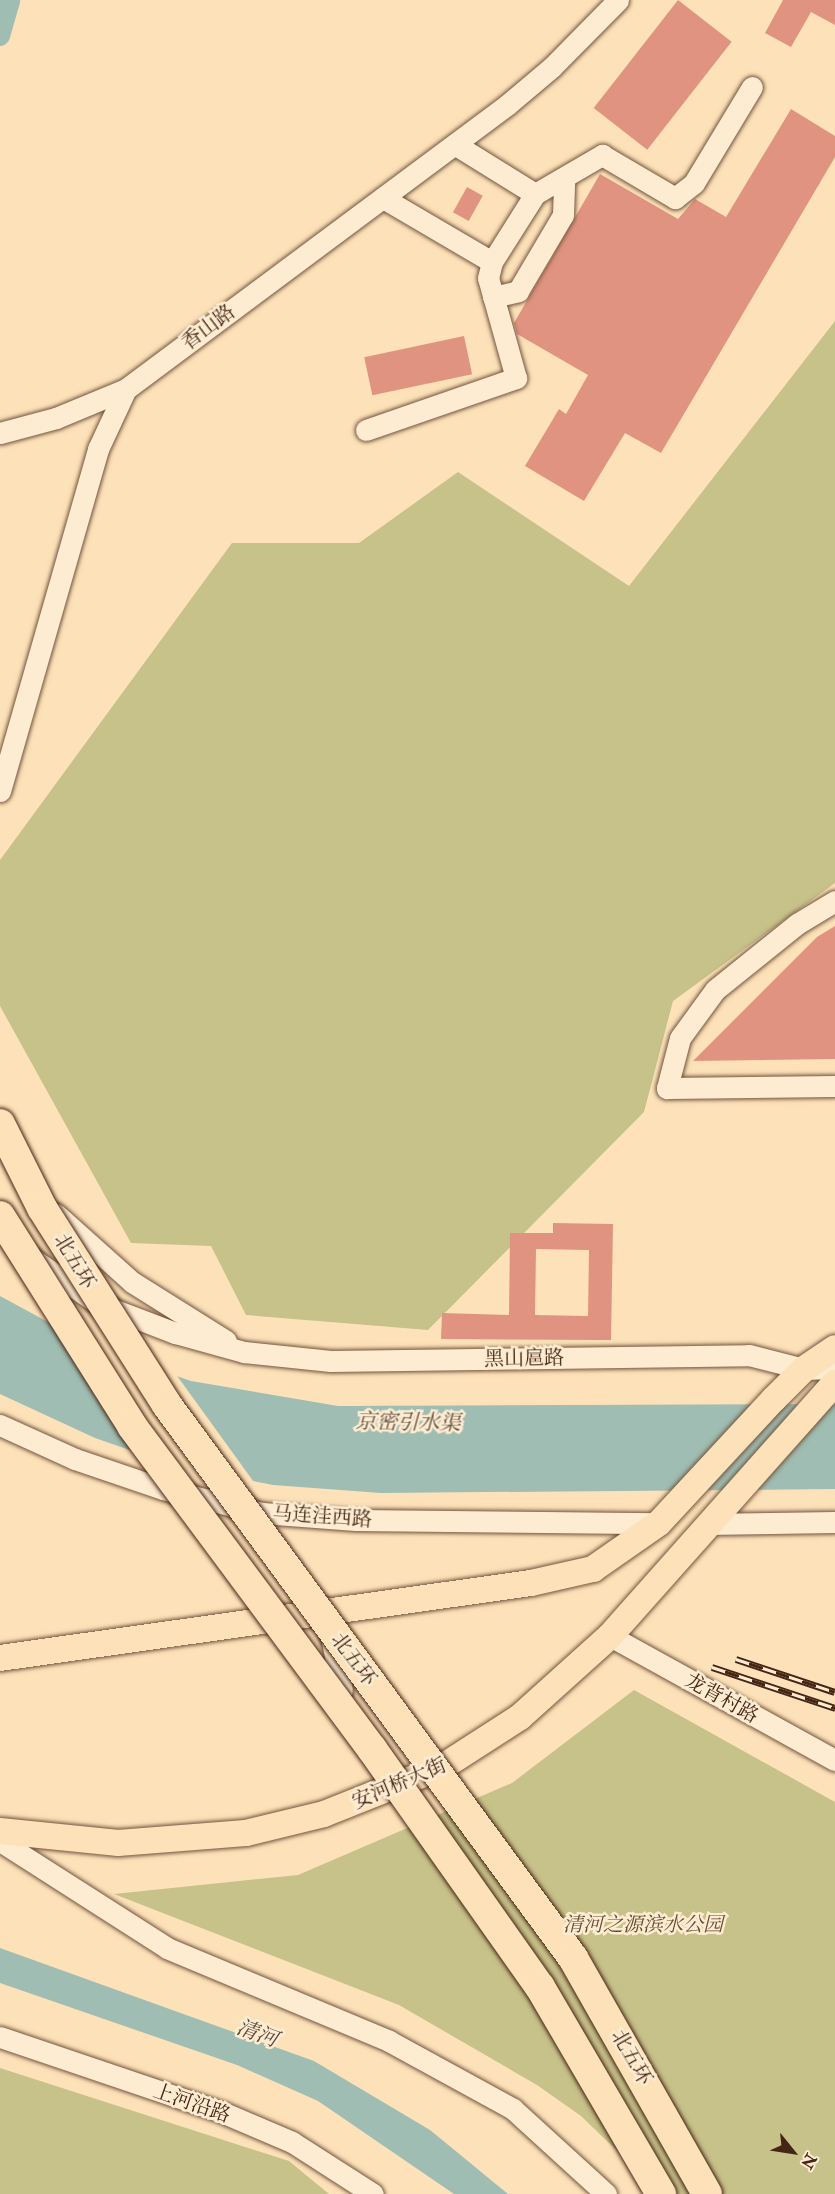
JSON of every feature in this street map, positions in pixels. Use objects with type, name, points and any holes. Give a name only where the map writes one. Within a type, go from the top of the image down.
[{"type":"highway","name":"北五环","points":[[0,1124],[42,1208],[167,1405],[573,1958],[706,2194]]},
{"type":"highway","name":"北五环","points":[[0,1216],[132,1426],[379,1758],[540,1987],[661,2194]]},
{"type":"main road","points":[[0,1658],[531,1583],[593,1569],[659,1523],[804,1369],[835,1348]]},
{"type":"main road","name":"安河桥大街","points":[[0,1831],[85,1842],[175,1841],[246,1833],[324,1814],[418,1780],[477,1746],[520,1717],[610,1636],[835,1383]]},
{"type":"street","name":"香山路","points":[[0,791],[98,449],[126,389],[456,145],[552,68],[618,0]]},
{"type":"street","points":[[366,429],[516,378],[488,278],[492,262],[535,194],[602,155],[675,198],[694,183],[752,87]]},
{"type":"street","points":[[456,145],[535,194]]},
{"type":"street","points":[[493,297],[518,291],[563,215],[564,178]]},
{"type":"street","points":[[383,198],[492,262]]},
{"type":"street","points":[[0,434],[56,418],[126,389]]},
{"type":"street","points":[[835,901],[797,924],[715,990],[680,1038],[667,1088],[835,1086]]},
{"type":"street","points":[[0,1153],[87,1245],[132,1282],[244,1352]]},
{"type":"street","name":"黑山扈路","points":[[0,1236],[97,1303],[175,1334],[244,1352],[331,1361],[749,1355],[804,1369],[835,1368]]},
{"type":"street","name":"马连洼西路","points":[[0,1425],[75,1459],[163,1489],[262,1513],[356,1520],[659,1523]]},
{"type":"street","points":[[708,1524],[835,1522]]},
{"type":"street","points":[[325,1612],[342,1690]]},
{"type":"street","name":"龙背村路","points":[[610,1636],[835,1760]]},
{"type":"street","points":[[0,1841],[167,1948],[389,2041],[513,2109],[606,2194]]},
{"type":"street","name":"上河沿路","points":[[0,2037],[224,2113],[292,2142],[373,2194]]},
{"type":"green space","points":[[835,321],[835,883],[673,1001],[644,1112],[428,1330],[246,1315],[211,1246],[131,1243],[0,1006],[0,860],[232,543],[359,543],[458,472],[629,586]]},
{"type":"green space","name":"清河之源滨水公园","points":[[634,1690],[835,1802],[835,2194],[662,2194],[581,2116],[537,2085],[399,2005],[114,1894],[298,1875],[512,1783]]},
{"type":"green space","points":[[0,2068],[289,2161],[329,2194],[0,2194]]},
{"type":"water","name":"京密引水渠","points":[[0,1296],[96,1348],[191,1381],[338,1406],[835,1404],[835,1489],[381,1493],[273,1485],[170,1464],[95,1438],[0,1394]]},
{"type":"water","points":[[0,1948],[314,2061],[430,2130],[508,2194],[454,2194],[318,2101],[237,2065],[0,1983]]},
{"type":"pier","points":[[97,1345],[175,1373],[256,1485],[170,1467]]},
{"type":"building","points":[[678,0],[732,42],[647,150],[594,108]]},
{"type":"building","points":[[783,0],[835,0],[835,25],[811,12],[791,47],[765,33]]},
{"type":"building","points":[[791,109],[835,136],[835,157],[661,453],[625,433],[584,501],[525,466],[559,409],[566,414],[588,375],[517,334],[514,323],[600,174],[678,219],[695,199],[726,217]]},
{"type":"building","points":[[467,187],[483,196],[469,221],[453,212]]},
{"type":"building","points":[[464,336],[472,374],[372,395],[364,357]]},
{"type":"building","points":[[835,926],[835,1059],[693,1061],[817,937]]},
{"type":"building","points":[[553,1223],[613,1224],[611,1340],[441,1339],[442,1313],[509,1315],[510,1233],[553,1233]],"holes":[[[536,1249],[589,1250],[588,1316],[535,1315]]]},
{"type":"waterway","points":[[0,36],[10,0]]},
{"type":"railway","points":[[736,1659],[835,1692]]},
{"type":"railway","points":[[712,1667],[835,1708]]},
{"type":"water label","name":"清河","points":[[257,2034]]}]
